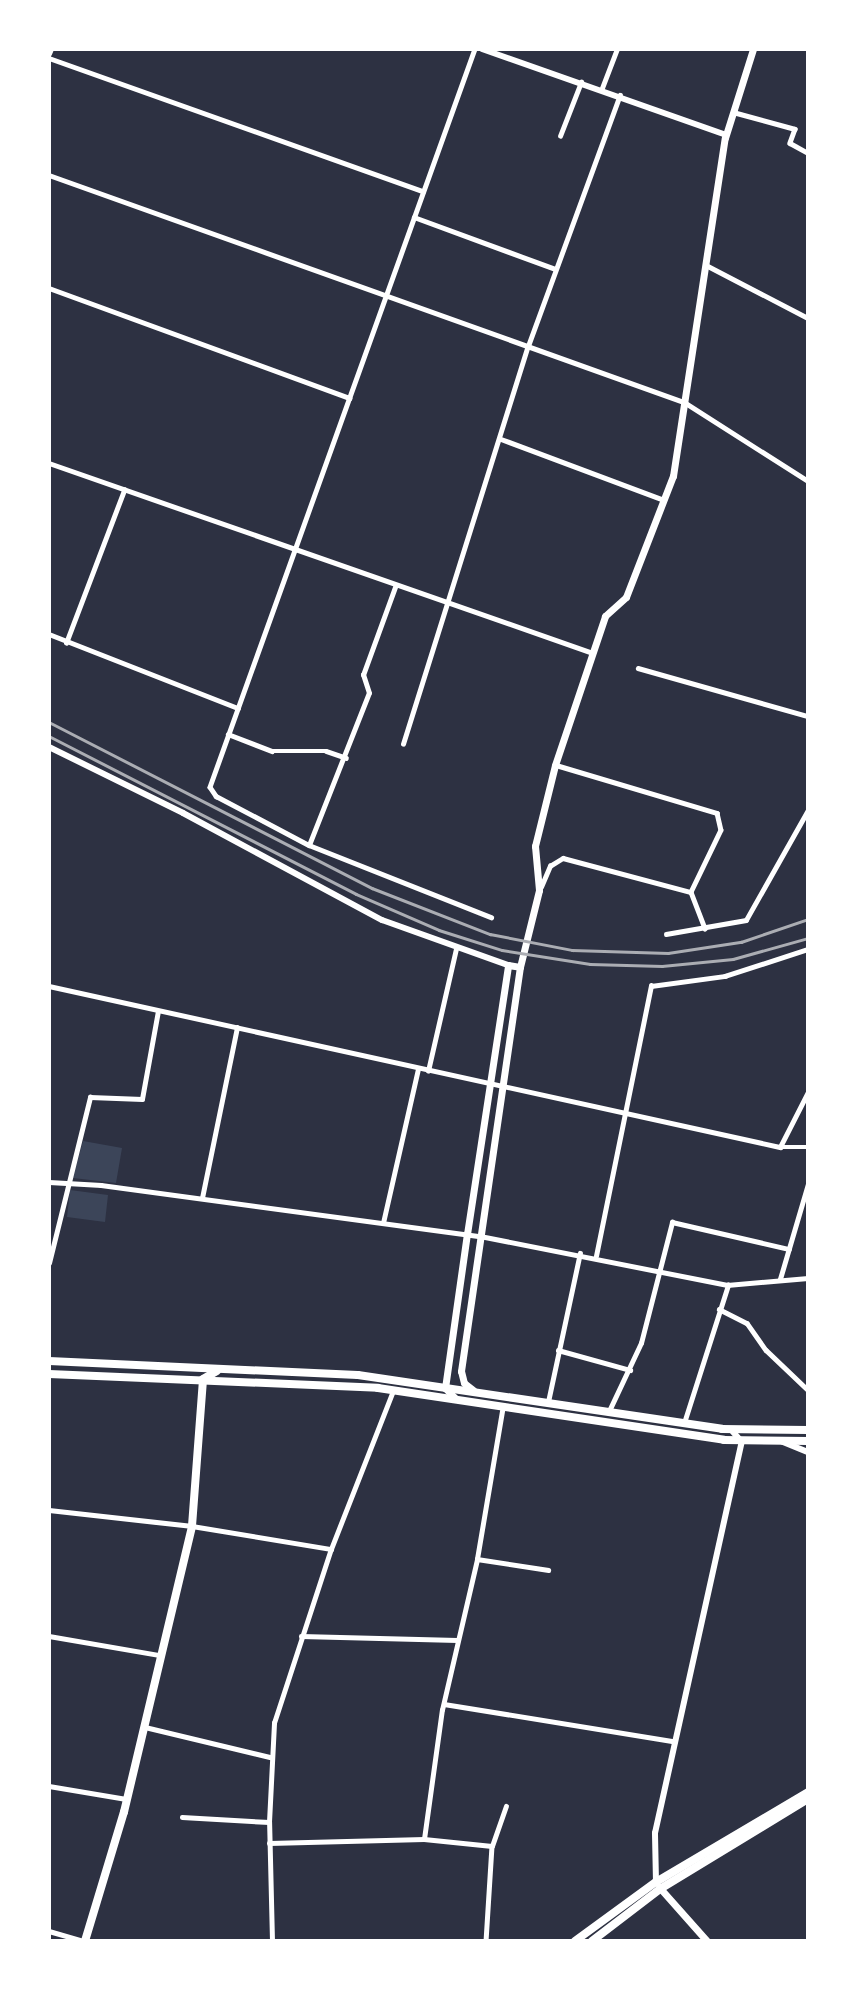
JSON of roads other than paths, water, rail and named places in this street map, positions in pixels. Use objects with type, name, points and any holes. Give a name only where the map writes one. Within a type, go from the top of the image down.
[{"type":"main road","points":[[477,1392],[466,1386],[461,1372],[520,967],[539,890],[535,846],[555,765],[605,616],[626,597],[673,476],[726,135],[753,49]]},
{"type":"main road","points":[[445,1387],[509,965],[520,967]]},
{"type":"main road","points":[[49,1361],[358,1376],[729,1430],[808,1430]]},
{"type":"main road","points":[[85,1941],[127,1799],[192,1526],[203,1381],[208,1373],[230,1369]]},
{"type":"main road","points":[[49,1374],[394,1390],[742,1441],[808,1441]]},
{"type":"main road","points":[[445,1387],[455,1398]]},
{"type":"main road","points":[[575,1941],[808,1792]]},
{"type":"main road","points":[[592,1941],[658,1886],[808,1798]]},
{"type":"main road","points":[[658,1886],[707,1941]]},
{"type":"street","points":[[51,49],[49,56],[423,191]]},
{"type":"street","points":[[475,49],[211,783],[212,793],[309,845],[491,917]]},
{"type":"street","points":[[482,49],[602,88],[726,135]]},
{"type":"street","points":[[602,88],[617,49]]},
{"type":"street","points":[[560,136],[581,82]]},
{"type":"street","points":[[403,744],[528,346],[620,95]]},
{"type":"street","points":[[732,111],[795,130],[790,143],[808,153]]},
{"type":"street","points":[[49,175],[386,299],[684,402],[808,481]]},
{"type":"street","points":[[414,217],[555,269]]},
{"type":"street","points":[[705,265],[808,318]]},
{"type":"street","points":[[49,288],[349,398]]},
{"type":"street","points":[[500,439],[664,500]]},
{"type":"street","points":[[49,463],[294,552],[594,653]]},
{"type":"street","points":[[66,643],[124,489]]},
{"type":"street","points":[[309,845],[369,693],[363,675],[395,587]]},
{"type":"street","points":[[49,634],[238,709]]},
{"type":"street","points":[[638,668],[808,716]]},
{"type":"street","points":[[228,734],[272,751],[326,751],[345,758]]},
{"type":"street","points":[[49,747],[194,818],[371,914],[456,948],[509,965]]},
{"type":"street","points":[[555,765],[717,813],[721,830],[691,892],[705,928]]},
{"type":"street","points":[[666,934],[746,920],[808,810]]},
{"type":"street","points":[[539,890],[550,866],[563,858],[691,892]]},
{"type":"street","points":[[428,1071],[456,948]]},
{"type":"street","points":[[596,1256],[652,985],[735,973],[808,949]]},
{"type":"street","points":[[49,986],[780,1147],[808,1147]]},
{"type":"street","points":[[49,1263],[66,1183],[90,1097],[142,1099],[158,1011]]},
{"type":"street","points":[[202,1198],[237,1028]]},
{"type":"street","points":[[383,1223],[418,1069]]},
{"type":"street","points":[[780,1147],[808,1092]]},
{"type":"street","points":[[49,1182],[202,1198],[467,1234],[596,1256],[728,1285],[808,1278]]},
{"type":"street","points":[[780,1279],[808,1184]]},
{"type":"street","points":[[609,1411],[630,1370],[663,1271],[672,1222],[789,1249]]},
{"type":"street","points":[[548,1402],[580,1253]]},
{"type":"street","points":[[684,1423],[728,1285]]},
{"type":"street","points":[[719,1309],[747,1323],[766,1350],[808,1390]]},
{"type":"street","points":[[558,1350],[630,1370]]},
{"type":"street","points":[[272,1941],[269,1822],[270,1758],[274,1723],[331,1549],[394,1390]]},
{"type":"street","points":[[424,1839],[444,1704],[477,1559],[504,1405]]},
{"type":"street","points":[[658,1886],[653,1851],[673,1741],[742,1441],[740,1435],[729,1430]]},
{"type":"street","points":[[781,1441],[808,1452]]},
{"type":"street","points":[[49,1510],[192,1526],[331,1549]]},
{"type":"street","points":[[477,1559],[548,1570]]},
{"type":"street","points":[[49,1636],[159,1656]]},
{"type":"street","points":[[301,1636],[457,1640]]},
{"type":"street","points":[[444,1704],[673,1741]]},
{"type":"street","points":[[142,1727],[270,1758]]},
{"type":"street","points":[[49,1786],[127,1799]]},
{"type":"street","points":[[486,1941],[492,1846],[506,1807]]},
{"type":"street","points":[[183,1818],[269,1822]]},
{"type":"street","points":[[269,1843],[424,1839],[492,1846]]},
{"type":"street","points":[[49,1931],[85,1941]]},
{"type":"railway","points":[[49,722],[372,888],[490,934],[572,950],[668,953],[741,942],[808,919]]},
{"type":"railway","points":[[49,736],[356,894],[439,930],[502,950],[590,964],[662,966],[733,959],[808,938]]}]
